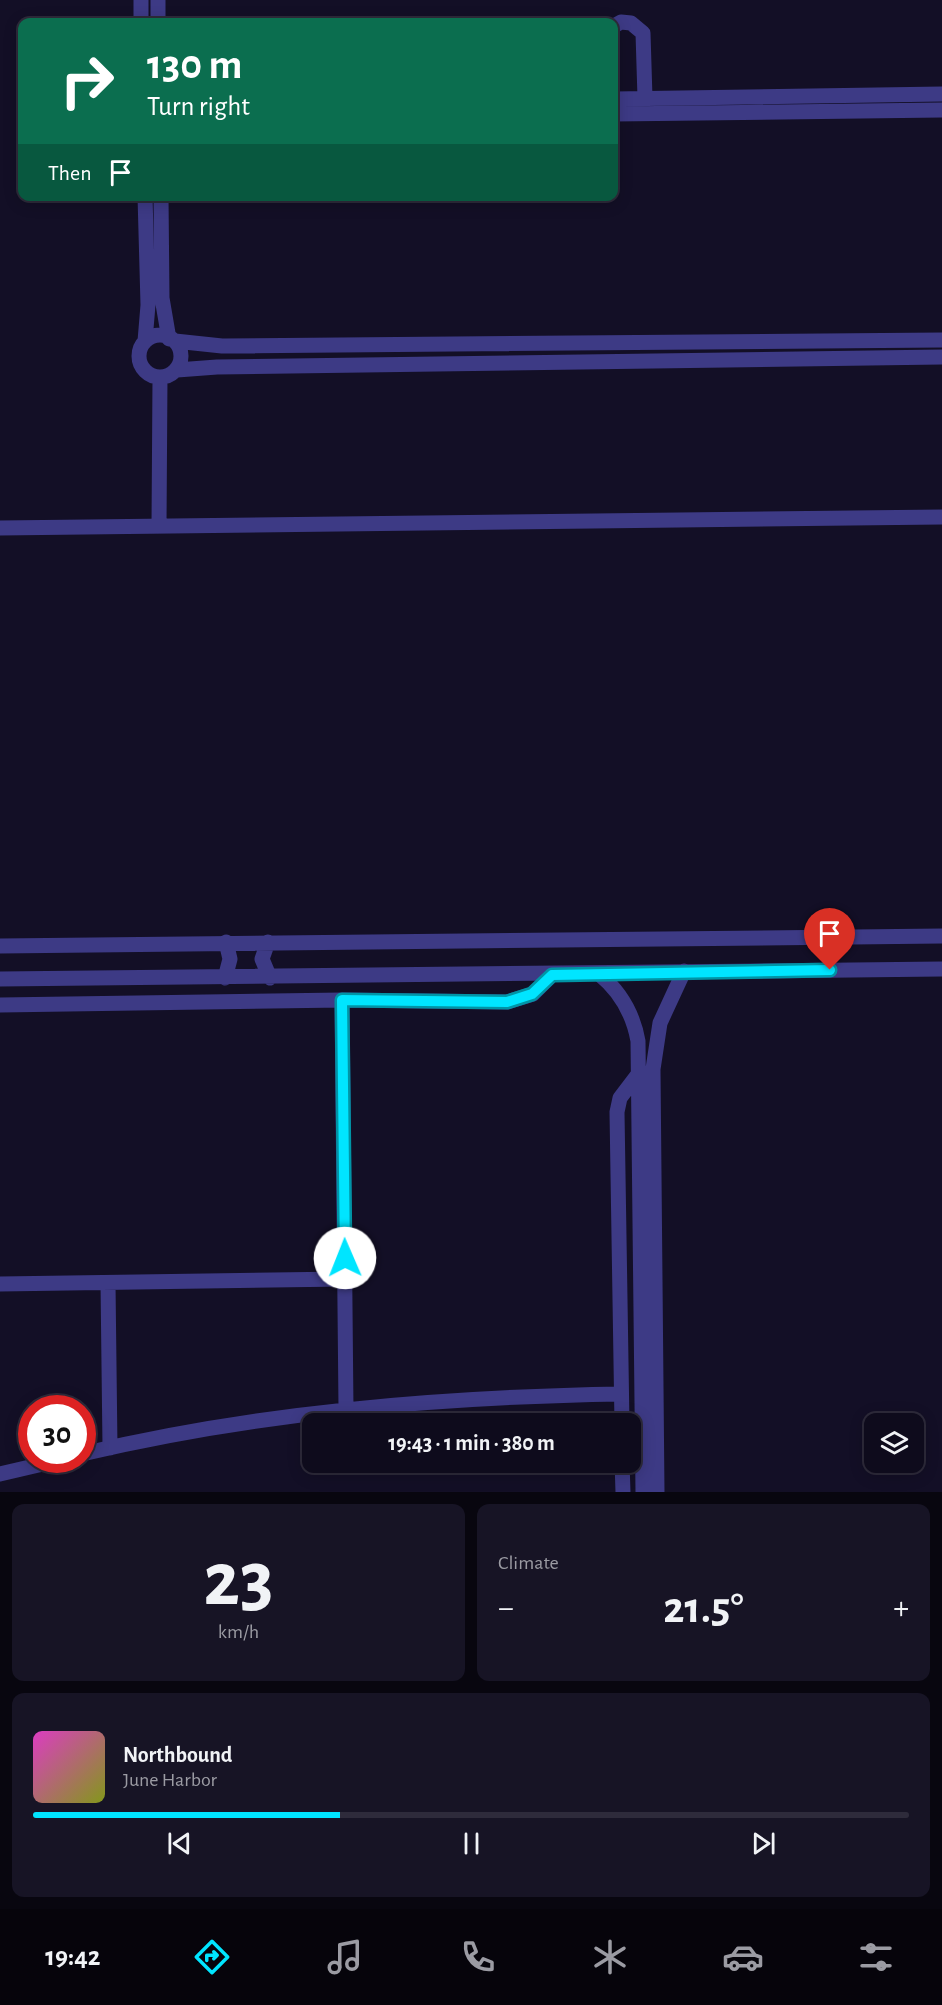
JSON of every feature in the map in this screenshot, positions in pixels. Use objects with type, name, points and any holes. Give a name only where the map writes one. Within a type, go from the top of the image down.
[{"type":"street","points":[[141,0],[141,18]]},
{"type":"street","points":[[158,0],[159,18]]},
{"type":"street","points":[[618,24],[631,23],[643,33],[645,98]]},
{"type":"street","points":[[618,114],[698,106],[942,94]]},
{"type":"street","points":[[618,99],[645,98],[698,106],[942,110]]},
{"type":"street","points":[[145,201],[148,299],[145,341],[140,356],[142,366],[150,374],[160,377],[177,370],[217,367],[942,357]]},
{"type":"street","points":[[161,201],[162,298],[172,340],[182,355],[177,370]]},
{"type":"street","points":[[145,341],[160,335],[172,340],[222,346],[942,340]]},
{"type":"street","points":[[159,526],[160,377]]},
{"type":"street","points":[[0,528],[942,517]]},
{"type":"street","points":[[0,946],[942,936]]},
{"type":"street","points":[[225,978],[230,959],[226,942]]},
{"type":"street","points":[[268,942],[262,959],[270,978]]},
{"type":"street","points":[[0,979],[270,978],[942,969]]},
{"type":"street","points":[[657,1492],[653,1069],[660,1023],[684,971]]},
{"type":"street","points":[[598,974],[621,996],[632,1017],[638,1041],[643,1492]]},
{"type":"street","points":[[0,1005],[342,1000],[507,1002],[532,994],[552,975]]},
{"type":"street","points":[[342,1000],[346,1409]]},
{"type":"street","points":[[622,1413],[617,1112],[620,1098],[639,1073]]},
{"type":"street","points":[[0,1284],[345,1279]]},
{"type":"street","points":[[108,1283],[110,1448]]},
{"type":"street","points":[[96,1451],[346,1409],[454,1400],[621,1394]]},
{"type":"street","points":[[0,1474],[18,1470]]},
{"type":"street","points":[[622,1473],[623,1492]]},
{"type":"route","points":[[345,1258],[342,1000],[507,1002],[532,994],[552,975],[830,970]]}]
